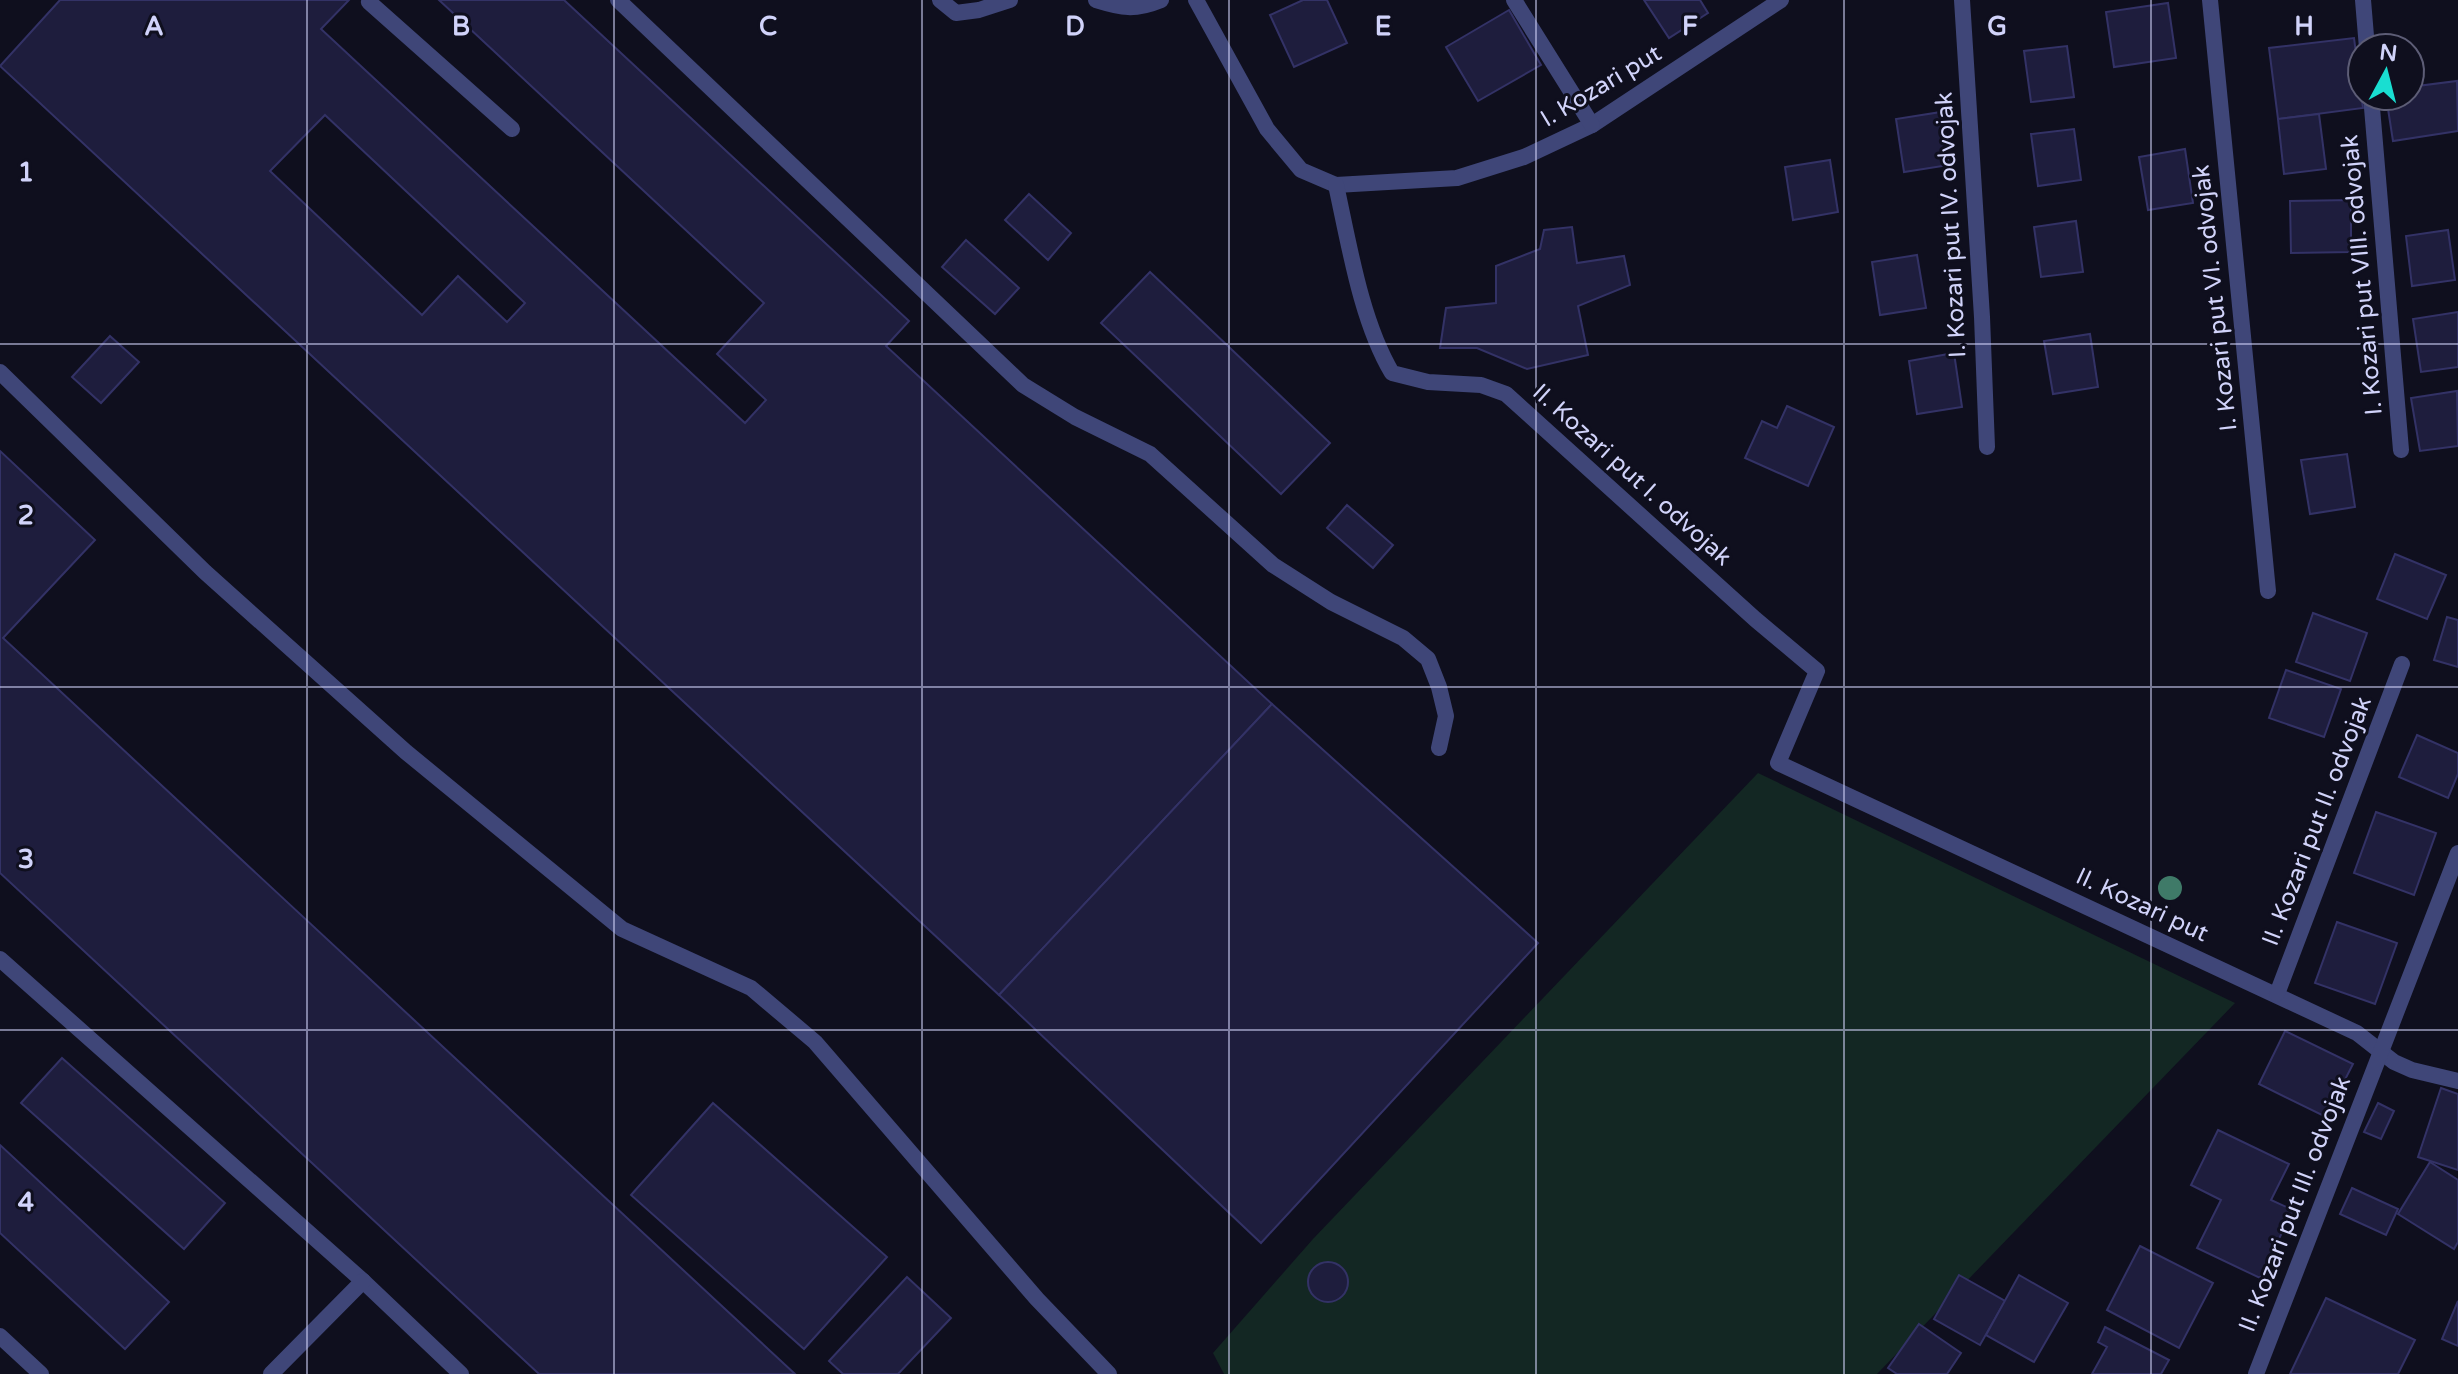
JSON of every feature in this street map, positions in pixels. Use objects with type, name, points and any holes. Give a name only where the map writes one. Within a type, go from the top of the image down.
[{"type":"street","points":[[370,0],[512,129]]},
{"type":"street","points":[[618,0],[1023,385],[1075,417],[1150,454],[1273,565],[1331,602],[1403,638],[1428,659],[1446,716],[1439,748]]},
{"type":"street","points":[[940,0],[956,13],[979,10],[1010,0]]},
{"type":"street","points":[[1096,0],[1123,9],[1147,6],[1161,0]]},
{"type":"street","points":[[1196,0],[1267,129],[1301,170],[1336,185]]},
{"type":"street","points":[[1514,0],[1592,125]]},
{"type":"street","name":"I. Kozari put","points":[[1336,185],[1457,178],[1524,157],[1592,125],[1781,0]]},
{"type":"street","name":"I. Kozari put IV. odvojak","points":[[1962,0],[1987,447]]},
{"type":"street","name":"I. Kozari put VI. odvojak","points":[[2210,0],[2268,591]]},
{"type":"street","points":[[2363,0],[2366,32]]},
{"type":"street","name":"I. Kozari put VIII. odvojak","points":[[2372,112],[2401,450]]},
{"type":"street","name":"II. Kozari put I. odvojak","points":[[1336,185],[1355,274],[1383,357],[1392,373],[1428,382],[1481,385],[1506,394],[1755,619],[1817,671]]},
{"type":"street","points":[[0,372],[205,572],[406,752],[622,929],[751,988],[815,1042],[1037,1299],[1109,1374]]},
{"type":"street","name":"II. Kozari put II. odvojak","points":[[2277,994],[2402,664]]},
{"type":"street","name":"II. Kozari put","points":[[1817,671],[1778,763],[2277,994],[2357,1033],[2394,1062],[2412,1070],[2458,1081]]},
{"type":"street","points":[[2380,1051],[2458,853]]},
{"type":"street","points":[[0,959],[363,1281],[461,1374]]},
{"type":"street","name":"II. Kozari put III. odvojak","points":[[2256,1374],[2380,1051]]},
{"type":"street","points":[[271,1374],[363,1281]]},
{"type":"street","points":[[0,1336],[41,1374]]},
{"type":"green space","points":[[1758,773],[2235,1003],[1877,1374],[1224,1374],[1213,1353],[1313,1239]]},
{"type":"building","points":[[60,0],[349,0],[321,29],[745,423],[766,400],[717,354],[764,303],[439,0],[564,0],[909,321],[886,346],[1272,704],[999,995],[0,66]],"holes":[[[325,115],[525,303],[507,322],[458,276],[422,315],[270,171]]]},
{"type":"building","points":[[1303,0],[1327,0],[1347,43],[1294,67],[1270,15]]},
{"type":"building","points":[[1644,0],[1700,0],[1708,13],[1669,38]]},
{"type":"building","points":[[2168,3],[2176,58],[2114,67],[2106,12]]},
{"type":"building","points":[[1509,10],[1541,65],[1478,101],[1446,47]]},
{"type":"building","points":[[2346,39],[2346,110],[2278,119],[2269,48]]},
{"type":"building","points":[[2067,46],[2074,97],[2031,102],[2024,51]]},
{"type":"building","points":[[2457,81],[2458,131],[2393,141],[2388,112],[2426,112],[2426,85]]},
{"type":"building","points":[[1941,112],[1949,165],[1904,172],[1896,119]]},
{"type":"building","points":[[2319,114],[2326,169],[2284,174],[2278,119]]},
{"type":"building","points":[[2074,129],[2081,180],[2038,186],[2031,134]]},
{"type":"building","points":[[2185,149],[2193,203],[2148,210],[2139,157]]},
{"type":"building","points":[[1830,160],[1838,212],[1793,220],[1785,167]]},
{"type":"building","points":[[1029,194],[1071,233],[1048,260],[1005,220]]},
{"type":"building","points":[[2351,200],[2351,252],[2291,253],[2290,201]]},
{"type":"building","points":[[2076,221],[2083,272],[2041,277],[2034,227]]},
{"type":"building","points":[[1572,227],[1577,263],[1624,256],[1630,285],[1578,306],[1588,355],[1527,369],[1477,348],[1440,348],[1446,308],[1496,303],[1496,266],[1540,249],[1544,230]]},
{"type":"building","points":[[2448,230],[2455,280],[2412,286],[2406,236]]},
{"type":"building","points":[[966,240],[1019,288],[995,314],[942,267]]},
{"type":"building","points":[[1917,255],[1926,308],[1880,315],[1872,262]]},
{"type":"building","points":[[1150,272],[1330,443],[1281,494],[1101,323]]},
{"type":"building","points":[[2458,312],[2458,367],[2421,372],[2413,319]]},
{"type":"building","points":[[2090,334],[2098,387],[2053,394],[2044,341]]},
{"type":"building","points":[[110,336],[139,362],[101,403],[72,377]]},
{"type":"building","points":[[1954,353],[1962,407],[1917,414],[1909,361]]},
{"type":"building","points":[[2457,391],[2458,446],[2420,451],[2411,398]]},
{"type":"building","points":[[1787,406],[1834,427],[1808,486],[1745,458],[1762,421],[1777,428]]},
{"type":"building","points":[[0,451],[95,540],[3,638],[795,1374],[539,1374],[0,873]]},
{"type":"building","points":[[2347,454],[2355,507],[2310,514],[2301,460]]},
{"type":"building","points":[[1347,505],[1393,545],[1373,568],[1327,528]]},
{"type":"building","points":[[2395,554],[2446,575],[2427,619],[2377,599]]},
{"type":"building","points":[[2313,613],[2367,633],[2350,681],[2296,662]]},
{"type":"building","points":[[2447,617],[2458,620],[2458,667],[2434,660]]},
{"type":"building","points":[[2286,670],[2341,689],[2324,737],[2269,718]]},
{"type":"building","points":[[1272,704],[1538,943],[1261,1243],[999,995]]},
{"type":"building","points":[[2417,735],[2458,753],[2458,774],[2448,798],[2399,777]]},
{"type":"building","points":[[2376,812],[2436,833],[2414,895],[2354,873]]},
{"type":"building","points":[[2337,922],[2397,943],[2375,1004],[2315,983]]},
{"type":"building","points":[[2285,1031],[2353,1064],[2326,1117],[2259,1084]]},
{"type":"building","points":[[62,1058],[225,1203],[184,1249],[21,1103]]},
{"type":"building","points":[[2441,1088],[2458,1094],[2458,1170],[2418,1157]]},
{"type":"building","points":[[713,1103],[887,1257],[804,1349],[631,1195]]},
{"type":"building","points":[[2378,1103],[2394,1111],[2381,1139],[2364,1132]]},
{"type":"building","points":[[2218,1130],[2289,1164],[2271,1200],[2293,1210],[2260,1278],[2197,1248],[2221,1200],[2191,1185]]},
{"type":"building","points":[[0,1145],[169,1302],[125,1349],[0,1233]]},
{"type":"building","points":[[2430,1162],[2458,1180],[2458,1242],[2454,1249],[2398,1214]]},
{"type":"building","points":[[2352,1188],[2398,1209],[2386,1235],[2340,1214]]},
{"type":"building","points":[[2140,1246],[2213,1283],[2179,1348],[2107,1310]]},
{"type":"building","points":[[1328,1262],[1342,1268],[1348,1282],[1342,1296],[1328,1302],[1314,1296],[1308,1282],[1314,1268]]},
{"type":"building","points":[[1959,1275],[2005,1301],[1980,1345],[1934,1319]]},
{"type":"building","points":[[2019,1275],[2068,1303],[2034,1362],[1986,1335]]},
{"type":"building","points":[[907,1277],[951,1318],[898,1374],[843,1374],[829,1361]]},
{"type":"building","points":[[2326,1298],[2415,1340],[2398,1374],[2290,1374]]},
{"type":"building","points":[[2458,1301],[2458,1346],[2442,1339]]},
{"type":"building","points":[[1919,1324],[1961,1353],[1947,1374],[1897,1374],[1888,1368]]},
{"type":"building","points":[[2105,1327],[2169,1360],[2161,1374],[2092,1374],[2107,1347],[2098,1342]]}]
